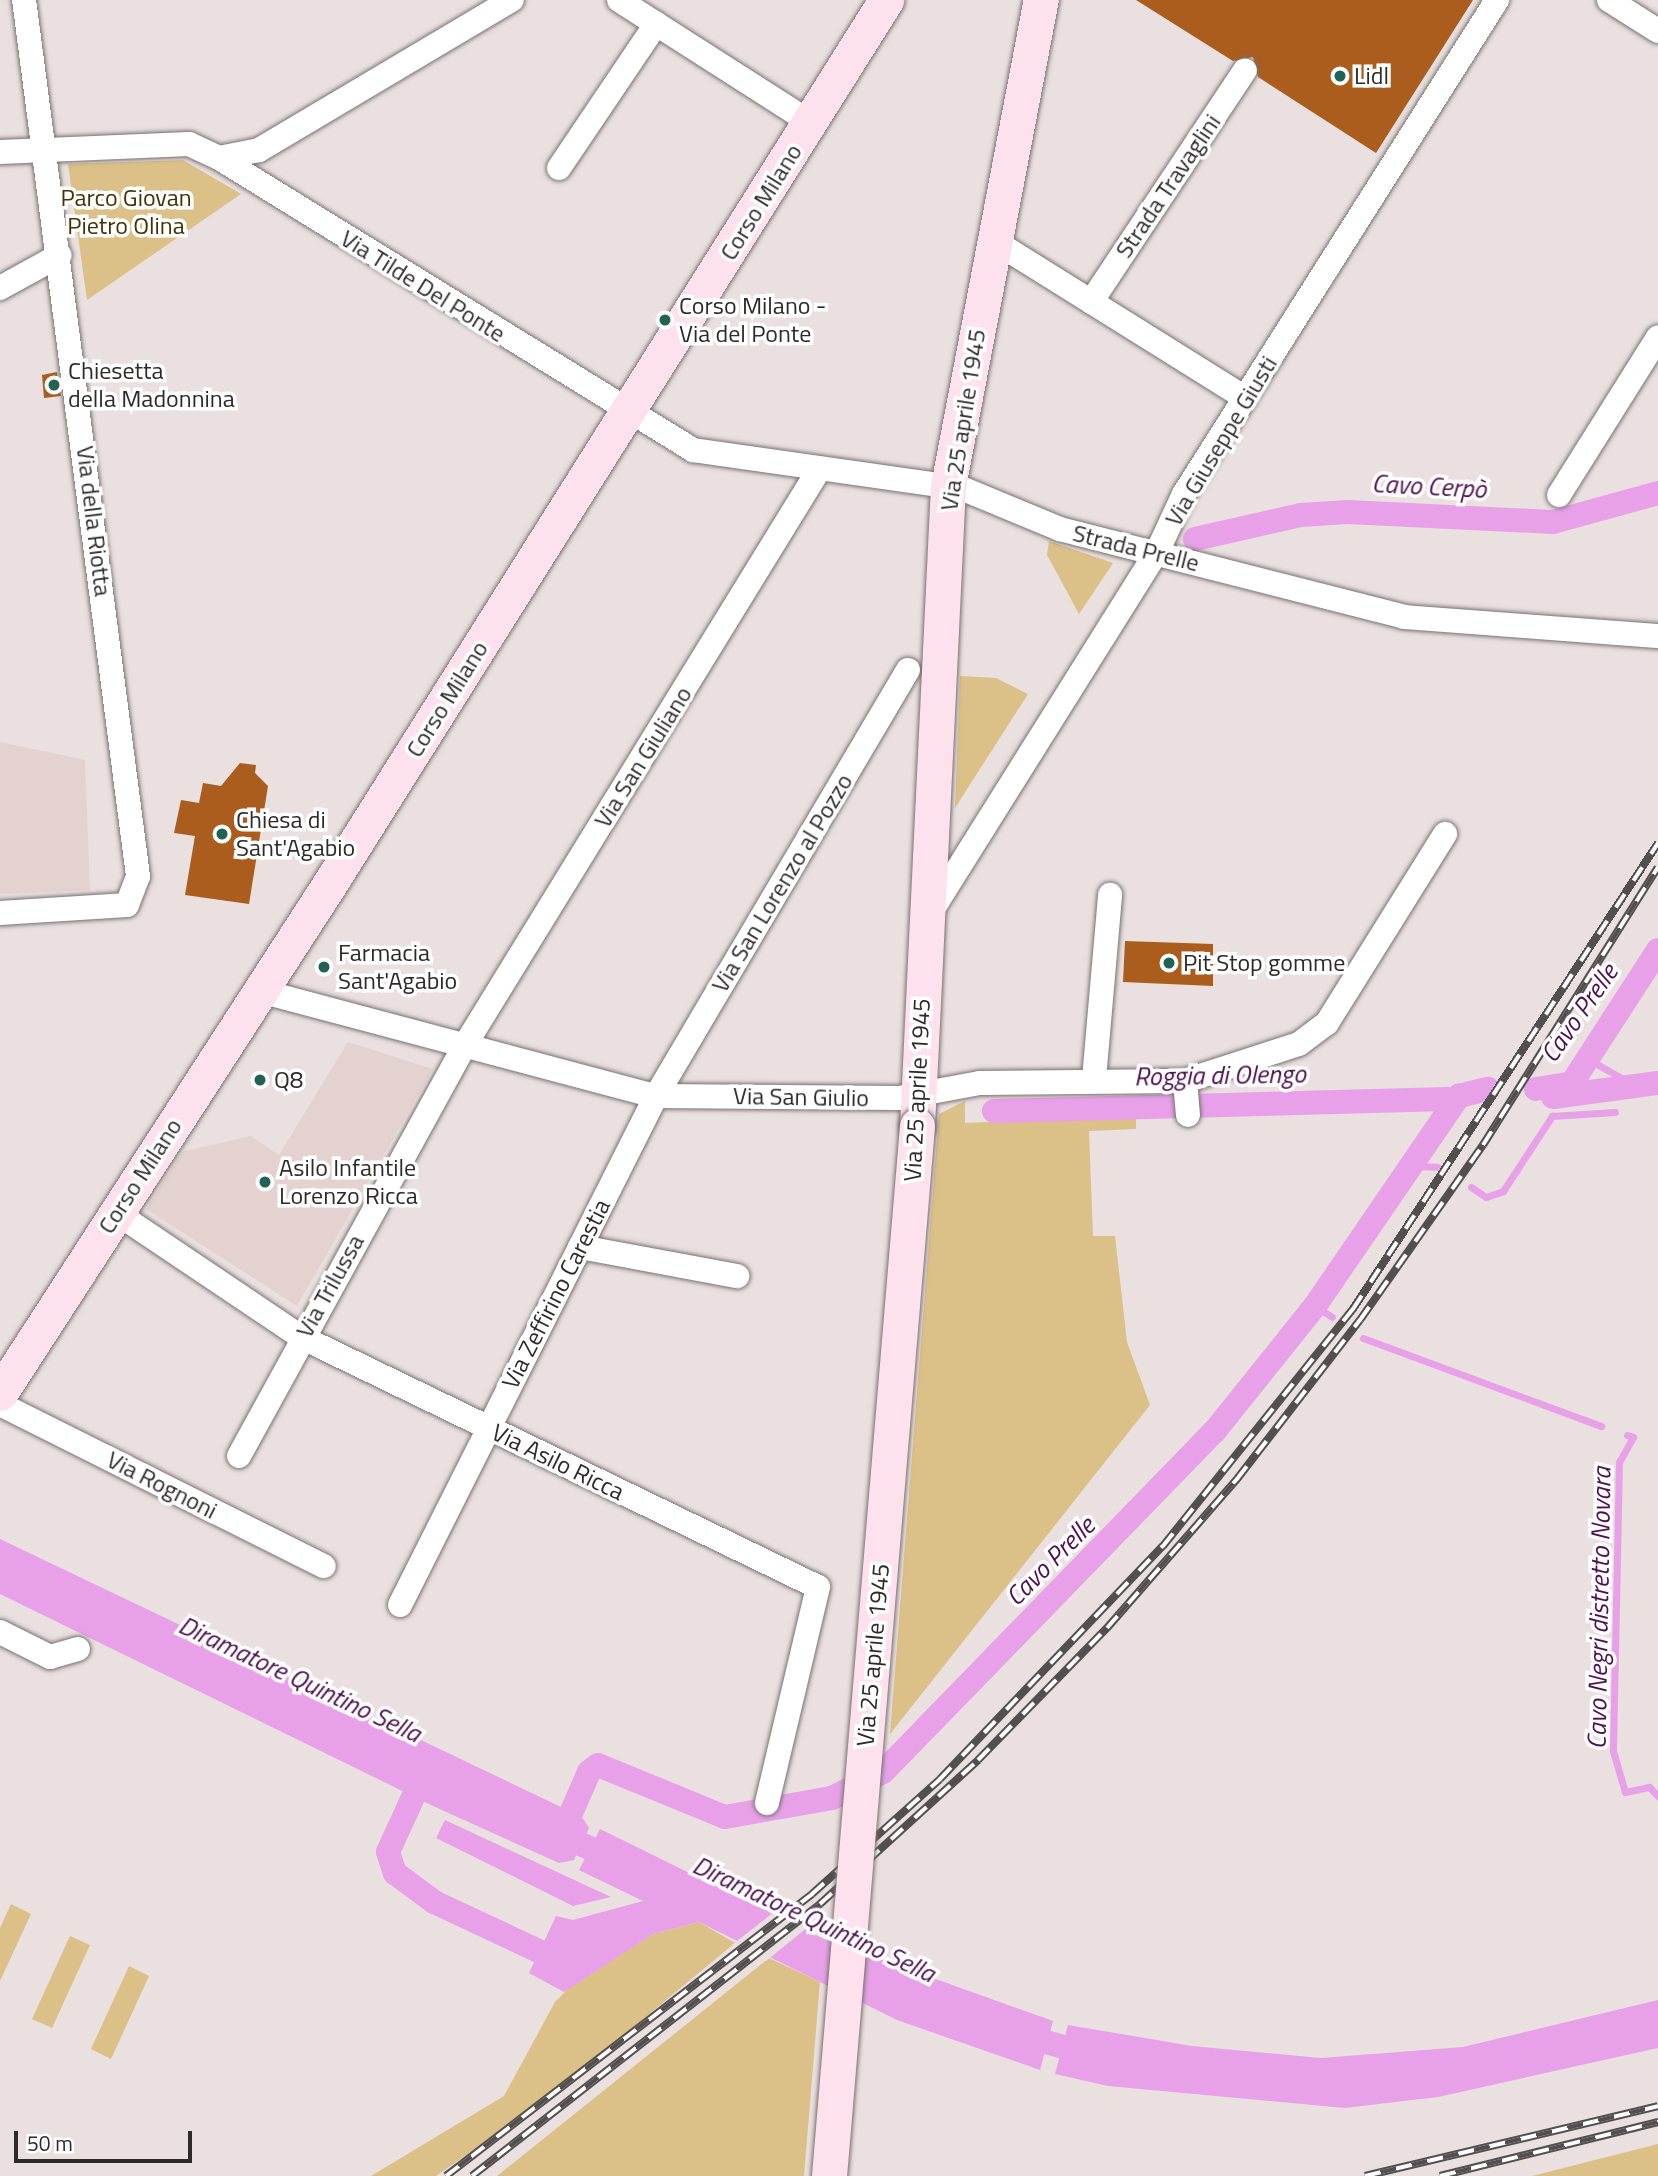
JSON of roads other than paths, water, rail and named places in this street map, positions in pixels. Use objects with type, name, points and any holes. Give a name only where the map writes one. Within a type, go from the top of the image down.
[{"type":"street","name":"Via della Riotta","points":[[0,913],[127,905],[138,876],[47,151],[24,0]]},
{"type":"street","points":[[219,158],[259,150],[512,0]]},
{"type":"street","points":[[618,0],[811,123]]},
{"type":"street","name":"Corso Milano","points":[[0,1393],[260,991],[627,414],[886,0]]},
{"type":"street","name":"Via Giuseppe Giusti","points":[[926,920],[1157,550],[1184,494],[1497,0]]},
{"type":"street","points":[[1609,0],[1658,32]]},
{"type":"street","name":"Via 25 aprile 1945","points":[[829,2176],[917,1112],[948,486],[1039,3]]},
{"type":"street","points":[[559,168],[656,24]]},
{"type":"street","name":"Strada Travaglini","points":[[1091,302],[1245,70]]},
{"type":"street","name":"Via Tilde Del Ponte","points":[[0,152],[189,145],[219,158],[627,414]]},
{"type":"street","points":[[994,241],[1245,398]]},
{"type":"street","points":[[0,288],[60,255]]},
{"type":"street","points":[[1559,495],[1658,337]]},
{"type":"street","name":"Strada Prelle","points":[[627,414],[693,450],[948,486],[1060,529],[1157,550],[1405,617],[1652,636]]},
{"type":"street","name":"Via San Giuliano","points":[[465,1045],[820,468]]},
{"type":"street","name":"Via San Lorenzo al Pozzo","points":[[656,1096],[908,670]]},
{"type":"street","name":"Via San Giulio","points":[[260,991],[656,1096],[917,1112],[942,1086],[1094,1079],[1186,1098],[1300,1044],[1327,1023],[1445,834]]},
{"type":"street","points":[[1094,1079],[1110,895]]},
{"type":"street","name":"Via Trilussa","points":[[239,1456],[301,1337],[465,1045]]},
{"type":"street","name":"Via Zeffirino Carestia","points":[[400,1605],[656,1096]]},
{"type":"street","name":"Via Asilo Ricca","points":[[116,1212],[301,1337],[818,1587],[767,1803]]},
{"type":"street","points":[[580,1247],[737,1276]]},
{"type":"street","name":"Via Rognoni","points":[[0,1404],[324,1566]]},
{"type":"street","points":[[0,1632],[50,1657],[78,1649]]},
{"type":"waterway","name":"Cavo Cerpò","points":[[1195,539],[1301,515],[1348,512],[1553,522],[1658,493]]},
{"type":"waterway","name":"Cavo Prelle","points":[[1536,1089],[1572,1083],[1658,950]]},
{"type":"waterway","points":[[1588,1059],[1637,1087]]},
{"type":"waterway","name":"Roggia di Olengo","points":[[1553,1097],[1658,1083]]},
{"type":"waterway","name":"Cavo Prelle","points":[[561,1836],[589,1772],[598,1765],[725,1817],[832,1798],[883,1772],[1214,1432],[1315,1306],[1459,1096],[1488,1089]]},
{"type":"waterway","name":"Roggia di Olengo","points":[[994,1111],[1448,1099]]},
{"type":"waterway","points":[[1471,1187],[1486,1197],[1503,1191],[1552,1116],[1615,1112]]},
{"type":"waterway","points":[[1413,1166],[1437,1167]]},
{"type":"waterway","name":"Cavo Negri distretto Novara","points":[[1315,1306],[1332,1317]]},
{"type":"waterway","name":"Cavo Negri distretto Novara","points":[[1363,1338],[1601,1426]]},
{"type":"waterway","name":"Cavo Negri distretto Novara","points":[[1627,1435],[1633,1437],[1619,1462],[1613,1751],[1625,1792],[1649,1787],[1658,1796]]},
{"type":"waterway","points":[[425,1771],[388,1852],[395,1873],[434,1902],[543,1953],[572,1956]]},
{"type":"waterway","name":"Diramatore Quintino Sella","points":[[550,1831],[620,1861]]},
{"type":"waterway","name":"Diramatore Quintino Sella","points":[[1015,2033],[1094,2056]]},
{"type":"railway","points":[[446,2176],[812,1894],[940,1779],[1163,1546],[1353,1309],[1658,843]]},
{"type":"railway","points":[[472,2176],[820,1904],[978,1760],[1107,1628],[1237,1479],[1360,1320],[1483,1145],[1658,867]]},
{"type":"railway","points":[[1365,2176],[1658,2106]]},
{"type":"railway","points":[[1440,2176],[1658,2122]]},
{"type":"place","name":"Lidl","points":[[1340,76]]},
{"type":"place","name":"Corso Milano - Via del Ponte","points":[[665,320]]},
{"type":"place","name":"Chiesetta della Madonnina","points":[[54,385]]},
{"type":"place","name":"Chiesa di Sant'Agabio","points":[[222,834]]},
{"type":"place","name":"Pit Stop gomme","points":[[1169,963]]},
{"type":"place","name":"Farmacia Sant'Agabio","points":[[324,967]]},
{"type":"place","name":"Q8","points":[[260,1080]]},
{"type":"place","name":"Asilo Infantile Lorenzo Ricca","points":[[265,1182]]},
{"type":"park label","name":"Parco Giovan Pietro Olina","points":[[126,212]]}]
